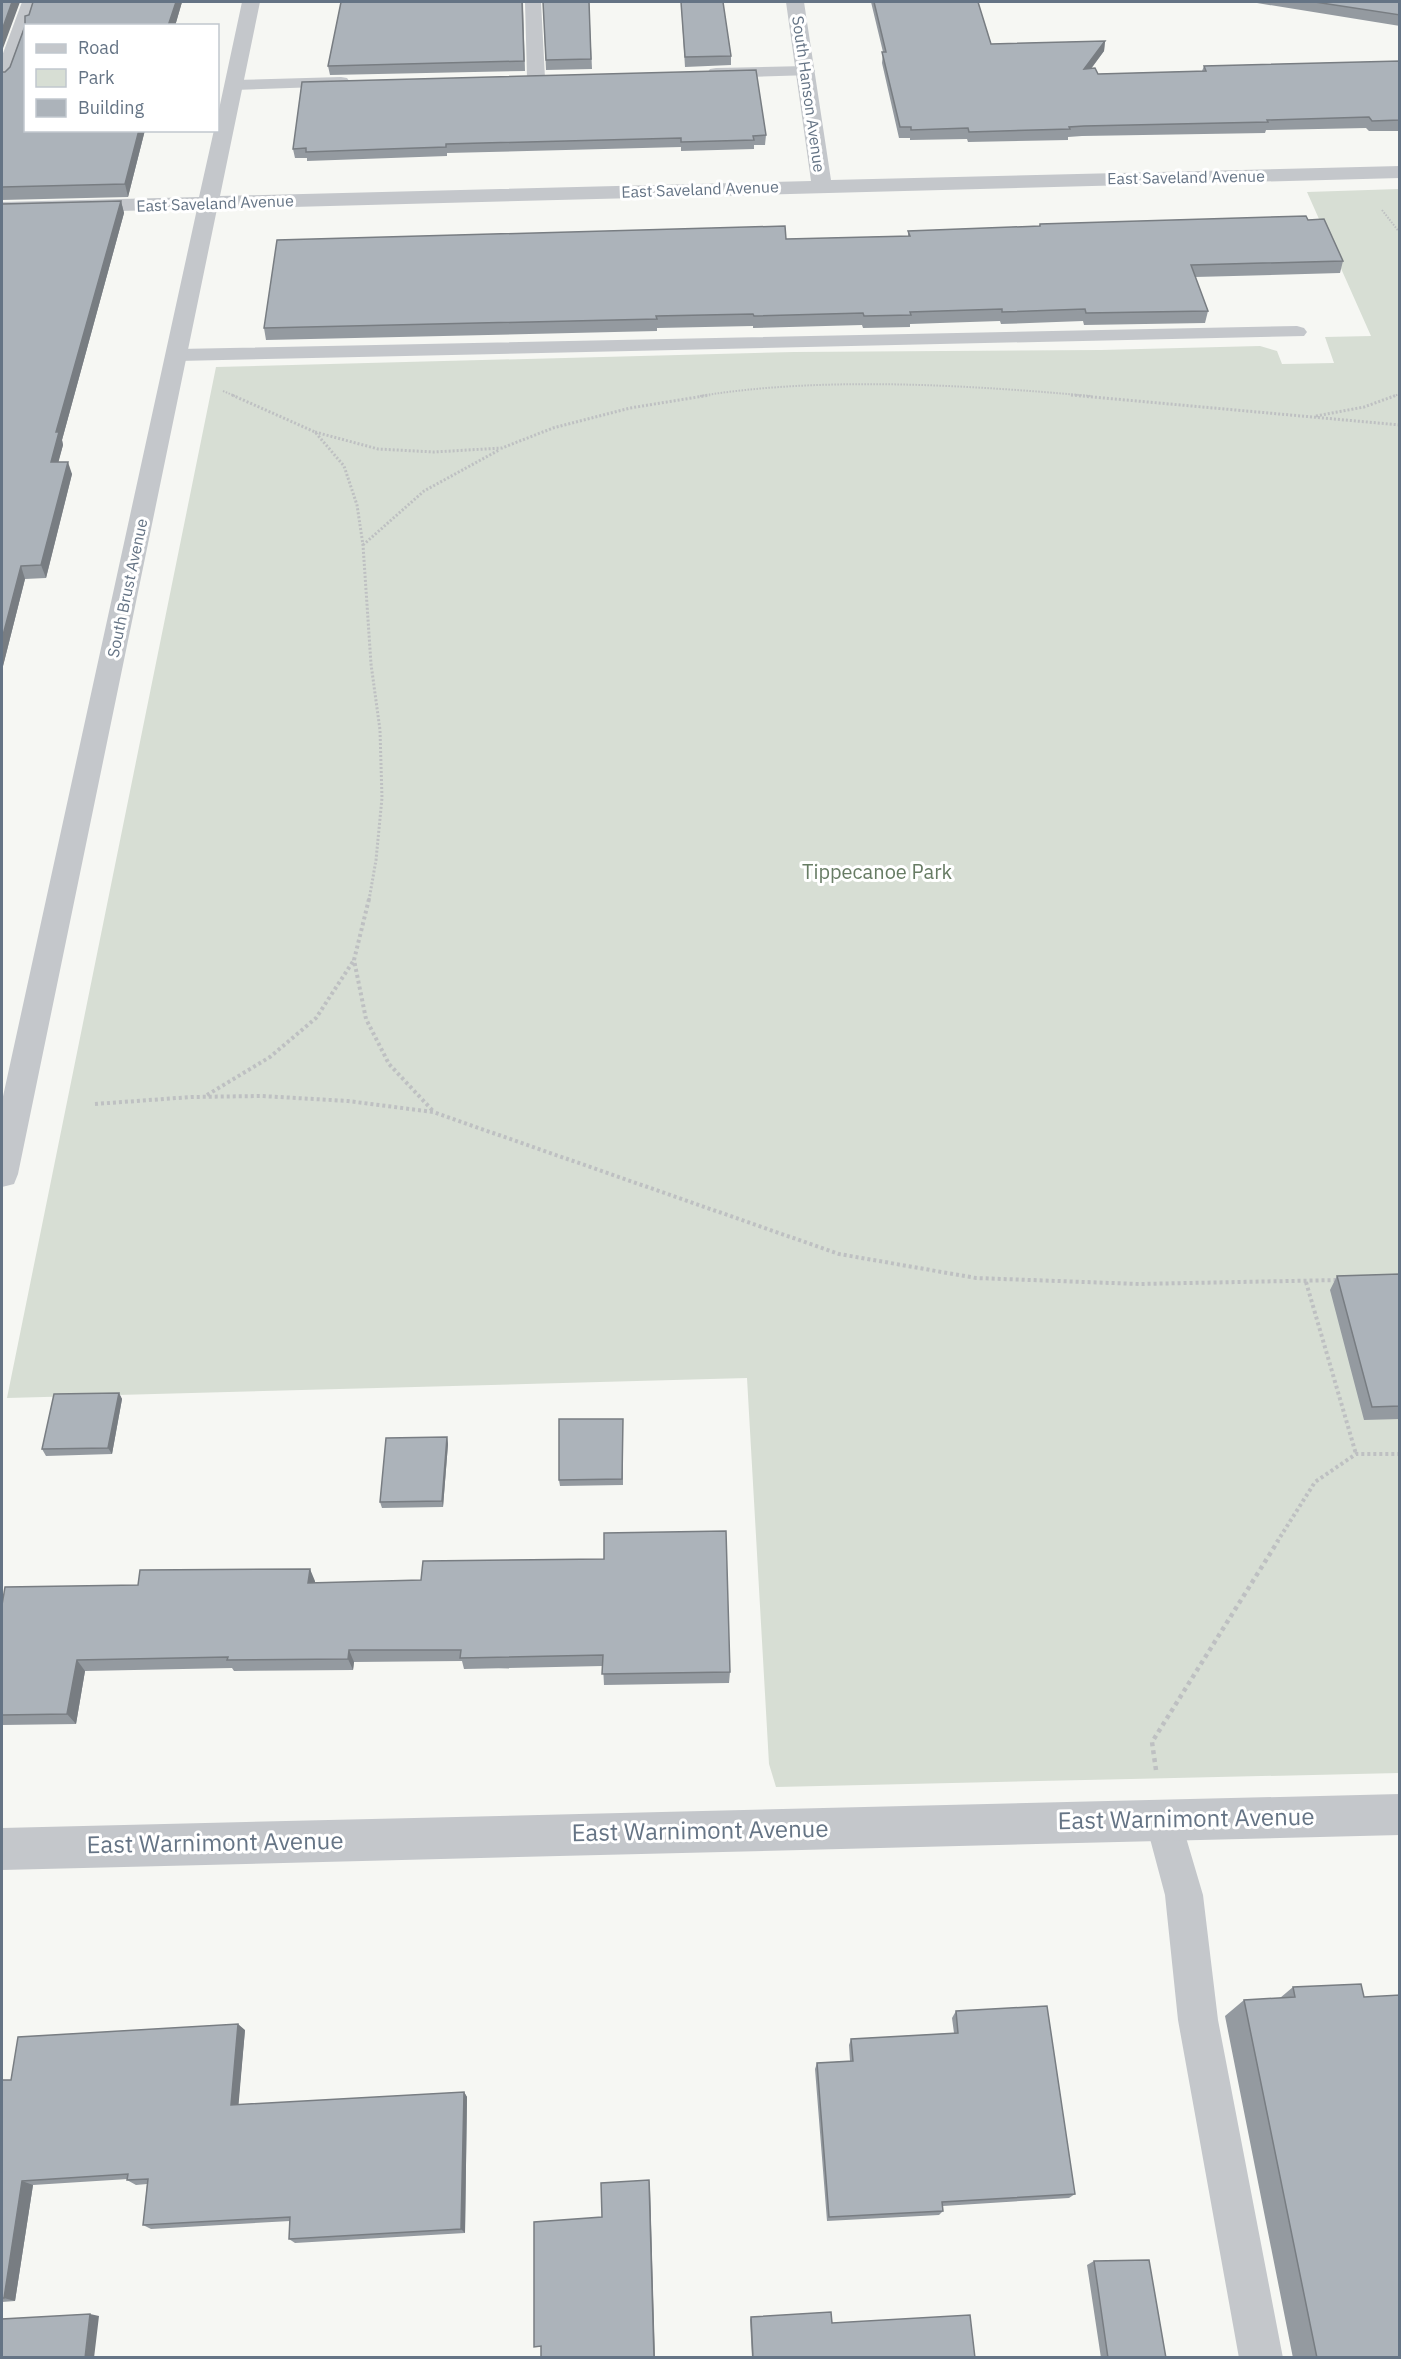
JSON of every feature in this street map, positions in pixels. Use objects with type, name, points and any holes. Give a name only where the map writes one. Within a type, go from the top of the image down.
[{"type":"street","name":"South Brust Avenue","points":[[2,1174],[15,1048],[178,355],[251,2]]},
{"type":"street","name":"South Hanson Avenue","points":[[795,2],[822,186]]},
{"type":"street","name":"East Saveland Avenue","points":[[2,208],[1400,172]]},
{"type":"street","name":"East Warnimont Avenue","points":[[2,1849],[1400,1814]]},
{"type":"lane","points":[[2,78],[30,2]]},
{"type":"lane","points":[[513,78],[542,77],[533,2]]},
{"type":"lane","points":[[703,73],[806,71]]},
{"type":"lane","points":[[234,85],[353,82]]},
{"type":"lane","points":[[178,355],[1297,332]]},
{"type":"lane","points":[[1164,1820],[1184,1895],[1198,2020],[1261,2358]]},
{"type":"path","points":[[171,386],[212,386],[315,432],[378,449],[434,452],[502,448]]},
{"type":"path","points":[[363,545],[424,491],[502,448],[553,428],[630,408],[709,395],[788,387],[955,387],[1400,425]]},
{"type":"path","points":[[1309,417],[1364,407],[1400,394]]},
{"type":"path","points":[[206,1096],[270,1057],[316,1018],[354,960],[366,918],[376,860],[382,798],[380,730],[371,664],[363,545],[357,505],[344,466],[315,432]]},
{"type":"path","points":[[354,960],[366,1019],[370,1028],[389,1064],[433,1112]]},
{"type":"path","points":[[95,1104],[206,1096],[370,1102],[433,1112],[839,1254],[976,1278],[1139,1284],[1341,1280]]},
{"type":"path","points":[[1306,1282],[1356,1454]]},
{"type":"path","points":[[1164,1820],[1152,1742],[1314,1482],[1356,1454],[1400,1454]]},
{"type":"green space","name":"Tippecanoe Park","points":[[1399,189],[1399,1773],[776,1787],[769,1764],[747,1378],[7,1398],[216,367],[794,352],[1101,350],[1260,346],[1277,351],[1282,364],[1334,363],[1325,337],[1371,336],[1307,192]]},
{"type":"building","points":[[2,2],[12,2],[2,30]]},
{"type":"building","points":[[33,2],[176,2],[169,24],[25,24],[25,16],[29,15]]},
{"type":"building","points":[[341,2],[522,2],[524,61],[328,66]]},
{"type":"building","points":[[543,2],[589,2],[591,59],[546,60]]},
{"type":"building","points":[[681,2],[723,2],[731,56],[685,57]]},
{"type":"building","points":[[874,2],[978,2],[991,44],[1105,41],[1084,69],[1095,68],[1098,74],[1206,71],[1204,66],[1400,61],[1400,120],[1372,121],[1369,117],[969,132],[968,128],[911,130],[911,127],[900,127],[882,52],[886,52]]},
{"type":"building","points":[[1315,2],[1400,2],[1400,15]]},
{"type":"building","points":[[24,29],[24,132],[138,132],[125,184],[2,187],[2,72],[10,67]]},
{"type":"building","points":[[756,70],[766,135],[753,136],[754,140],[681,142],[681,138],[446,144],[446,147],[306,152],[306,148],[293,149],[302,82]]},
{"type":"building","points":[[121,201],[56,432],[59,432],[51,462],[68,462],[41,565],[21,566],[2,639],[2,204]]},
{"type":"building","points":[[1306,216],[1308,220],[1324,219],[1343,261],[1191,265],[1208,311],[1086,313],[1085,309],[1002,312],[1002,309],[910,312],[911,315],[864,316],[863,313],[754,316],[753,314],[656,316],[657,319],[264,328],[277,240],[785,226],[786,239],[910,236],[908,231],[1040,226],[1040,224]]},
{"type":"building","points":[[1400,1274],[1400,1406],[1372,1407],[1337,1276]]},
{"type":"building","points":[[119,1393],[108,1448],[42,1449],[54,1394]]},
{"type":"building","points":[[559,1419],[623,1419],[622,1479],[559,1480]]},
{"type":"building","points":[[447,1437],[442,1501],[380,1502],[386,1438]]},
{"type":"building","points":[[726,1531],[730,1672],[602,1674],[603,1655],[460,1658],[461,1650],[349,1650],[348,1659],[227,1660],[228,1657],[77,1660],[67,1714],[2,1715],[2,1605],[5,1587],[138,1585],[140,1570],[310,1569],[308,1583],[421,1580],[423,1561],[604,1559],[604,1533]]},
{"type":"building","points":[[1361,1984],[1364,1997],[1400,1995],[1400,2358],[1317,2358],[1244,2000],[1295,1997],[1293,1987]]},
{"type":"building","points":[[1047,2006],[1075,2194],[942,2202],[943,2211],[829,2217],[817,2063],[853,2061],[851,2039],[958,2033],[956,2011]]},
{"type":"building","points":[[238,2024],[231,2105],[464,2092],[461,2229],[289,2239],[290,2217],[143,2225],[148,2179],[127,2180],[128,2174],[22,2181],[4,2298],[2,2298],[2,2080],[11,2080],[18,2037]]},
{"type":"building","points":[[649,2180],[654,2358],[541,2358],[541,2346],[534,2347],[534,2222],[602,2217],[601,2183]]},
{"type":"building","points":[[1149,2260],[1166,2358],[1108,2358],[1094,2261]]},
{"type":"building","points":[[831,2312],[832,2323],[970,2315],[975,2358],[753,2358],[751,2317]]},
{"type":"building","points":[[90,2314],[85,2358],[2,2358],[2,2319]]}]
